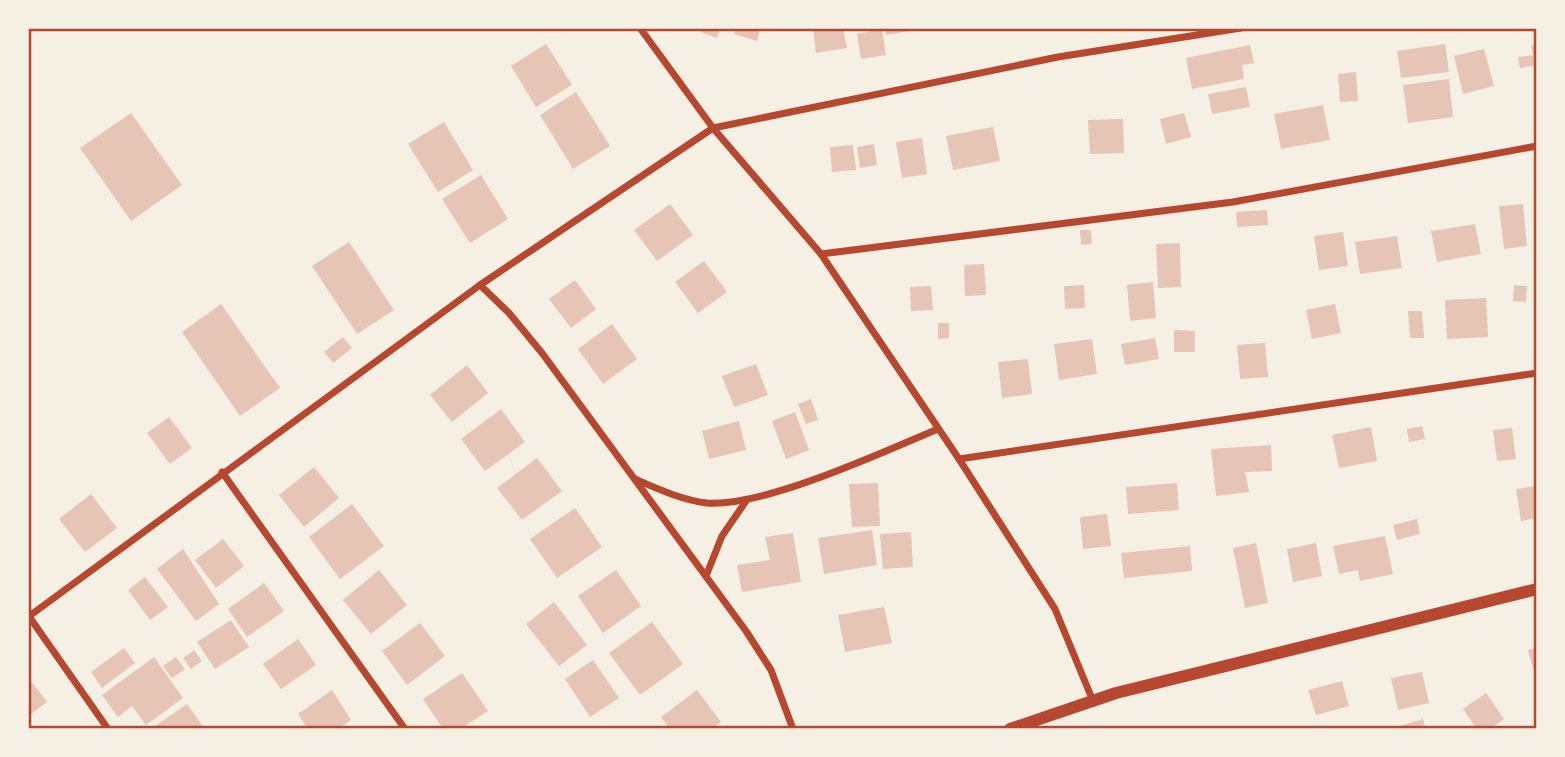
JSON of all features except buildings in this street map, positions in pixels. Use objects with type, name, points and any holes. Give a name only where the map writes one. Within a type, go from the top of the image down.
[{"type":"street","points":[[640,28],[713,128],[821,254],[959,459],[1055,609],[1093,701]]},
{"type":"street","points":[[108,729],[28,616],[480,285],[713,128],[1058,57],[1241,28]]},
{"type":"street","points":[[821,254],[1233,202],[1537,146]]},
{"type":"street","points":[[480,285],[509,313],[542,353],[706,576],[771,670],[793,729]]},
{"type":"street","points":[[959,459],[1537,373]]},
{"type":"street","points":[[635,479],[671,494],[707,503],[746,500],[860,462],[938,429]]},
{"type":"street","points":[[222,472],[405,729]]},
{"type":"street","points":[[706,576],[722,536],[746,500]]},
{"type":"street","points":[[1010,729],[1093,701],[1537,589]]}]
